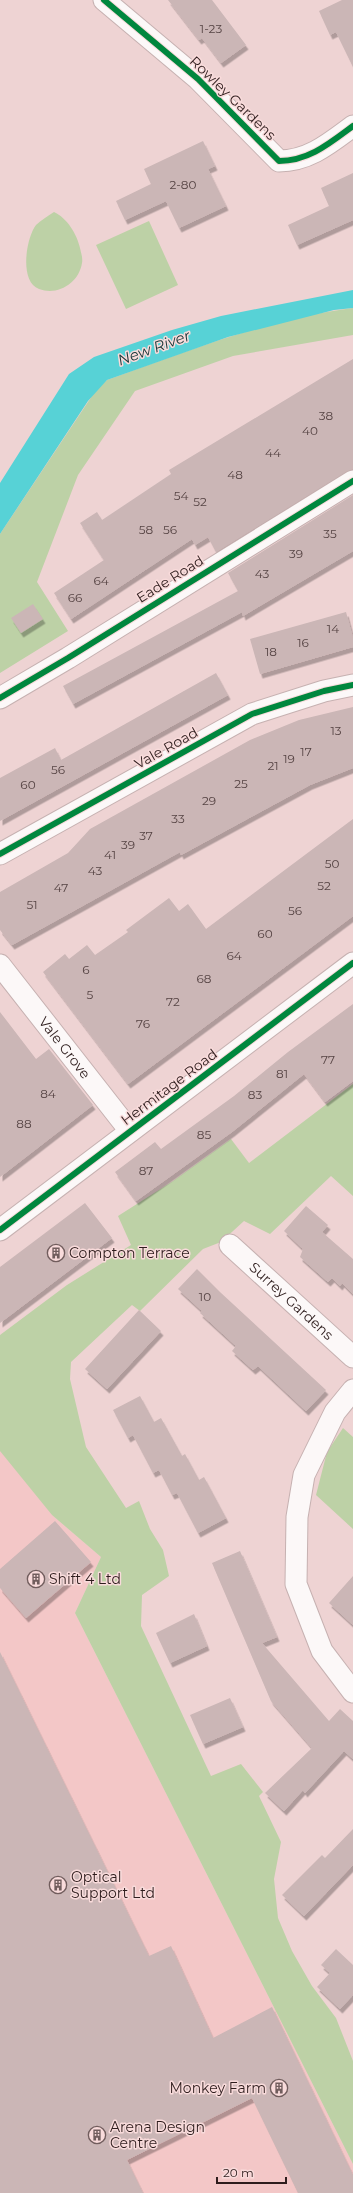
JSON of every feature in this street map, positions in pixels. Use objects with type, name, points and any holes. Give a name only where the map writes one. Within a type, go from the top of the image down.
[{"type":"street","name":"Rowley Gardens","points":[[104,0],[198,79],[279,161],[293,161],[317,152],[353,126]]},
{"type":"street","name":"Eade Road","points":[[0,698],[68,658],[210,568],[353,481]]},
{"type":"street","name":"Vale Road","points":[[0,854],[252,714],[324,691],[353,685]]},
{"type":"street","name":"Hermitage Road","points":[[0,1230],[353,963]]},
{"type":"street","name":"Vale Grove","points":[[0,965],[130,1131]]},
{"type":"street","name":"Surrey Gardens","points":[[230,1246],[353,1357]]},
{"type":"street","points":[[353,1390],[334,1412],[304,1475],[297,1518],[296,1584],[322,1651],[353,1692]]},
{"type":"shaded area","points":[[0,1444],[52,1515],[101,1557],[75,1613],[353,2164],[353,2193],[0,2193]]},
{"type":"green space","points":[[54,212],[67,222],[74,232],[79,243],[82,261],[80,270],[72,282],[60,289],[46,291],[33,285],[29,278],[26,259],[27,249],[32,231],[36,225]]},
{"type":"green space","points":[[149,221],[178,285],[126,309],[96,245]]},
{"type":"green space","points":[[353,308],[353,335],[233,356],[135,391],[78,475],[37,582],[68,631],[0,673],[0,534],[96,390],[107,380],[228,337],[291,320]]},
{"type":"green space","points":[[353,1084],[353,1196],[331,1176],[270,1234],[244,1221],[221,1242],[203,1249],[140,1311],[132,1305],[71,1362],[70,1379],[86,1447],[126,1508],[139,1501],[150,1529],[163,1550],[169,1576],[142,1595],[141,1626],[211,1776],[241,1764],[263,1792],[259,1796],[281,1842],[274,1879],[278,1918],[292,1951],[312,1986],[336,2018],[353,2061],[353,2164],[75,1613],[101,1557],[52,1515],[0,1451],[0,1335],[67,1285],[131,1245],[118,1216],[173,1181],[231,1139],[249,1163]]},
{"type":"green space","points":[[343,1428],[353,1437],[353,1529],[316,1495],[327,1452]]},
{"type":"water","name":"New River","points":[[353,290],[353,308],[334,310],[228,337],[107,380],[88,401],[0,534],[0,483],[69,374],[94,357],[172,330],[221,316]]},
{"type":"building","points":[[168,0],[212,0],[246,45],[221,63],[202,38],[199,40]]},
{"type":"building","points":[[342,0],[353,0],[353,67],[336,32],[330,35],[319,11]]},
{"type":"building","points":[[203,141],[215,166],[208,169],[226,206],[179,228],[166,201],[125,220],[116,201],[151,184],[144,169]]},
{"type":"building","points":[[353,173],[353,220],[297,245],[288,225],[329,206],[321,188]]},
{"type":"building","points":[[353,359],[353,469],[347,471],[216,552],[208,537],[195,545],[192,539],[71,619],[54,593],[104,560],[80,523],[97,512],[102,520],[171,474],[169,470]]},
{"type":"building","points":[[353,495],[353,551],[243,616],[242,612],[73,704],[63,686],[238,591],[228,573]]},
{"type":"building","points":[[33,604],[43,619],[21,633],[11,618]]},
{"type":"building","points":[[346,612],[353,638],[353,647],[260,674],[250,639]]},
{"type":"building","points":[[216,673],[228,695],[0,821],[0,778],[55,748],[61,760]]},
{"type":"building","points":[[353,707],[353,768],[310,785],[181,855],[180,852],[12,945],[0,930],[0,892],[68,853],[90,829],[250,740],[299,720]]},
{"type":"building","points":[[353,819],[353,916],[128,1084],[43,972],[65,954],[69,959],[87,945],[95,955],[128,932],[126,930],[169,898],[179,911],[188,904],[206,929]]},
{"type":"building","points":[[353,1004],[353,1081],[325,1102],[304,1074],[232,1132],[136,1201],[115,1172],[155,1142],[161,1149],[234,1096],[288,1052]]},
{"type":"building","points":[[0,1012],[36,1059],[49,1049],[93,1105],[0,1177]]},
{"type":"building","name":"Compton Terrace","points":[[85,1203],[112,1238],[0,1323],[0,1267]]},
{"type":"building","points":[[306,1206],[328,1225],[322,1232],[353,1259],[353,1294],[342,1283],[340,1286],[332,1278],[328,1282],[300,1257],[303,1249],[284,1231]]},
{"type":"building","points":[[197,1269],[326,1390],[306,1411],[258,1366],[253,1370],[232,1351],[236,1346],[200,1313],[202,1311],[178,1289]]},
{"type":"building","points":[[139,1310],[161,1331],[107,1389],[85,1369]]},
{"type":"building","points":[[140,1396],[154,1422],[161,1418],[182,1456],[185,1454],[199,1480],[204,1477],[226,1518],[198,1533],[177,1493],[172,1495],[159,1470],[153,1473],[133,1435],[128,1438],[113,1410]]},
{"type":"building","name":"Shift 4 Ltd","points":[[55,1521],[91,1562],[26,1618],[0,1588],[0,1569]]},
{"type":"building","points":[[240,1551],[277,1637],[262,1643],[329,1721],[340,1709],[353,1721],[353,1759],[344,1751],[305,1793],[303,1790],[284,1811],[265,1793],[312,1748],[271,1701],[212,1563]]},
{"type":"building","points":[[353,1576],[353,1625],[329,1603]]},
{"type":"building","points":[[194,1614],[207,1646],[170,1663],[156,1633]]},
{"type":"building","points":[[0,1652],[149,1956],[171,1946],[213,2038],[272,2007],[353,2175],[353,2193],[298,2193],[252,2098],[127,2160],[143,2193],[0,2193]]},
{"type":"building","points":[[230,1698],[243,1727],[203,1744],[190,1715]]},
{"type":"building","points":[[353,1829],[353,1865],[304,1916],[282,1895],[322,1855],[325,1858]]},
{"type":"building","points":[[336,1949],[353,1965],[353,1995],[340,2009],[317,1987],[330,1973],[321,1965]]},
{"type":"cycle path","points":[[104,0],[198,79],[279,161],[300,158],[319,150],[353,126]]},
{"type":"cycle path","points":[[0,698],[68,658],[353,481]]},
{"type":"cycle path","points":[[0,854],[252,714],[324,691],[353,685]]},
{"type":"cycle path","points":[[0,1230],[353,963]]},
{"type":"place","name":"Compton Terrace","points":[[56,1253]]},
{"type":"place","name":"Shift 4 Ltd","points":[[36,1579]]},
{"type":"place","name":"Optical Support Ltd","points":[[58,1885]]},
{"type":"place","name":"Monkey Farm","points":[[279,2088]]},
{"type":"place","name":"Arena Design Centre","points":[[97,2135]]}]
